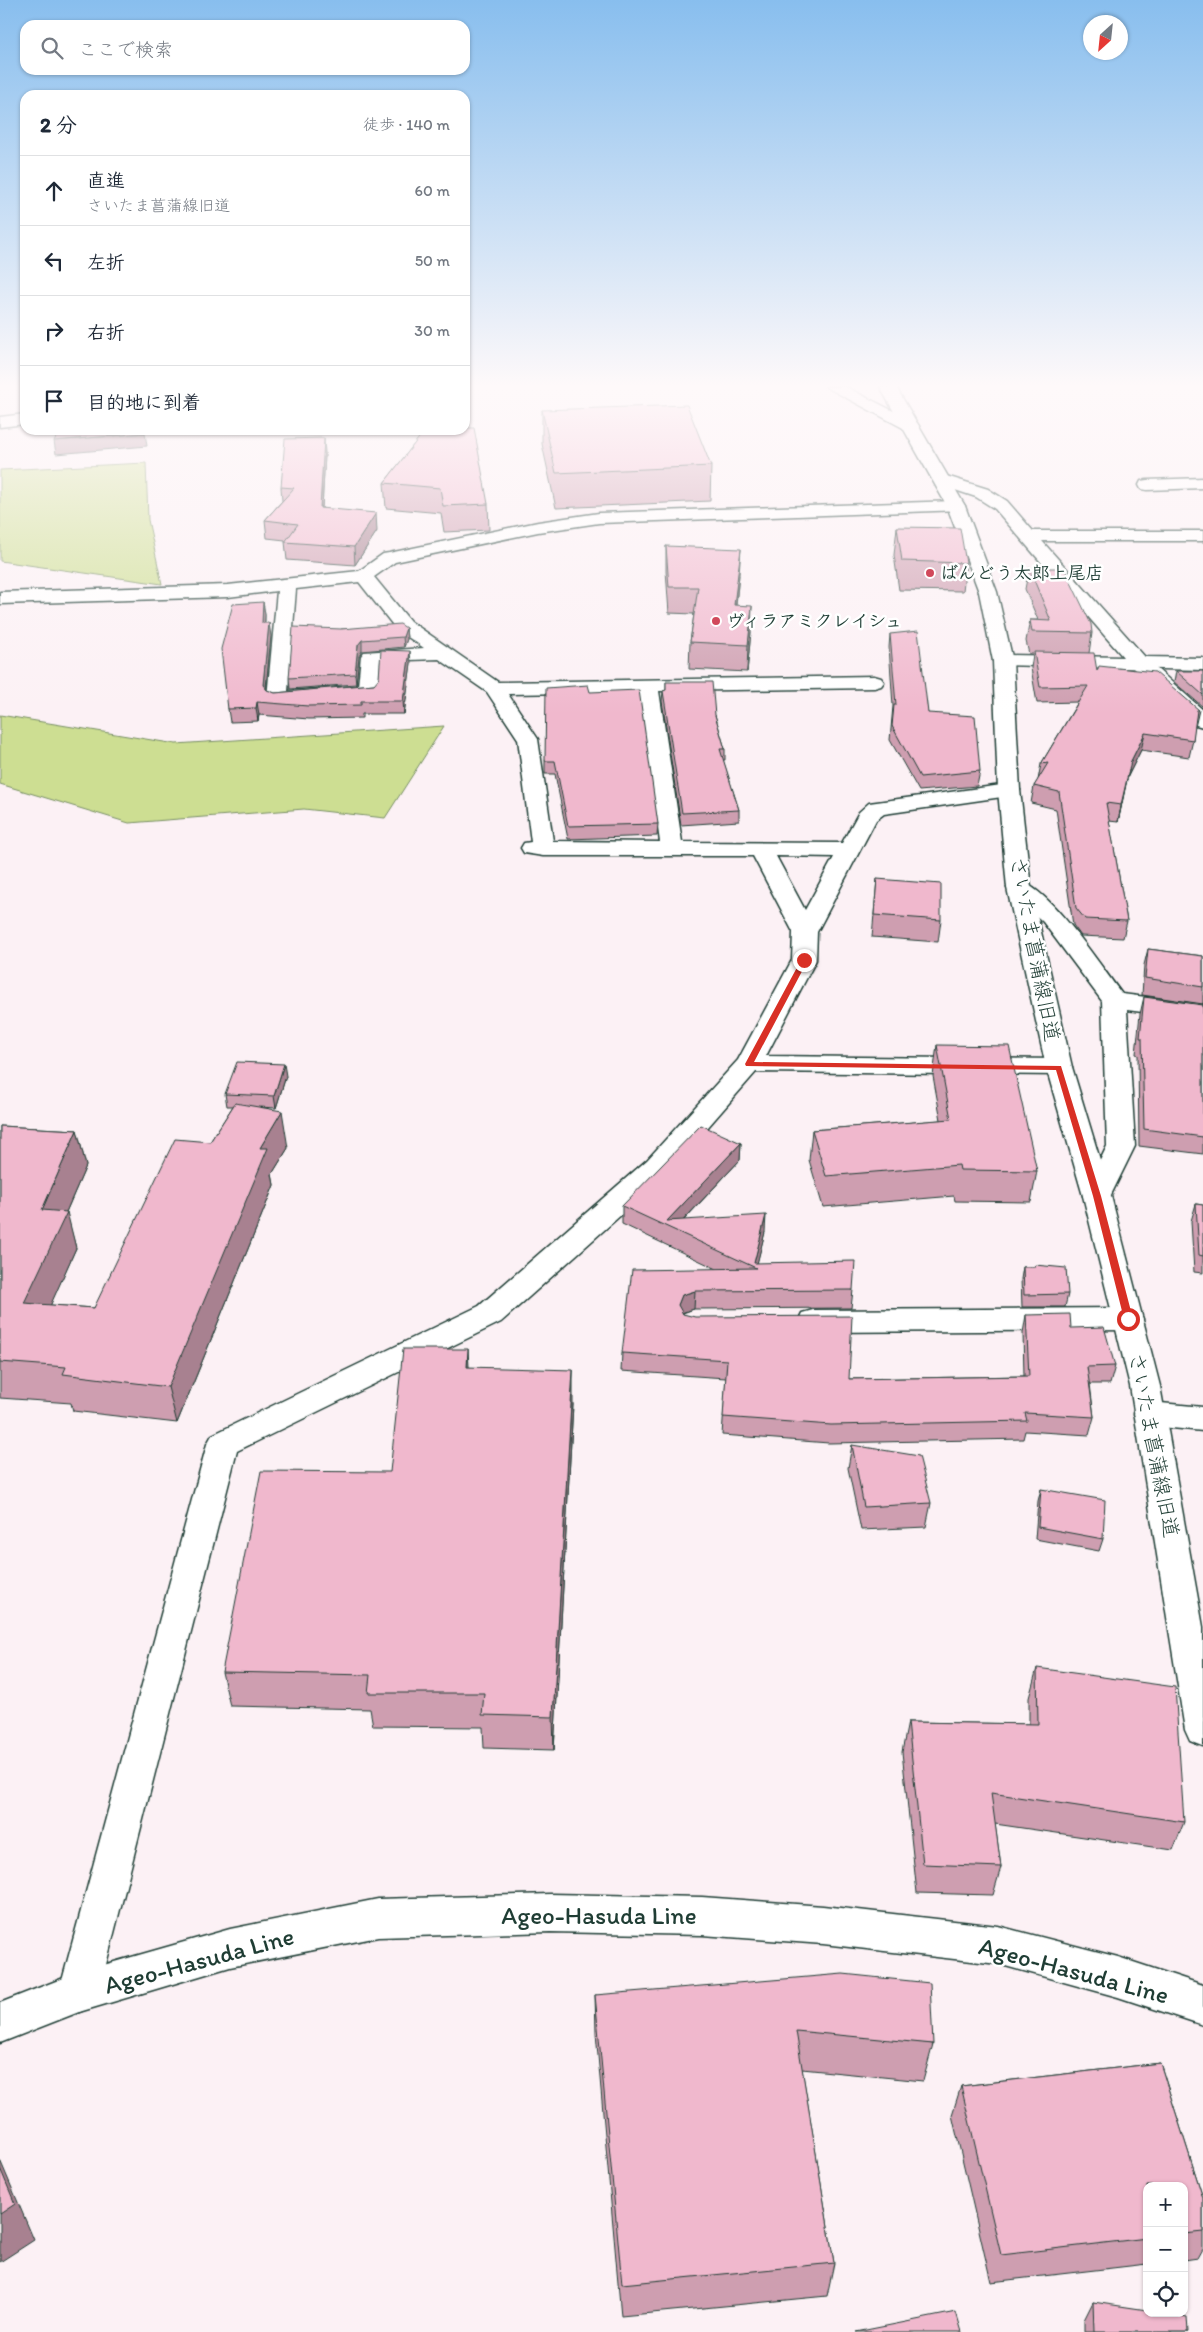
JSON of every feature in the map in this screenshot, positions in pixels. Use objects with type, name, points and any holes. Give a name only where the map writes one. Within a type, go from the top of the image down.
[{"type":"street","name":"さいたま菖蒲線旧道","points":[[951,496],[988,592],[1003,661],[1009,790],[1019,888],[1059,1067],[1097,1196],[1146,1386],[1203,1730]]},
{"type":"street","points":[[987,496],[1002,505],[1140,664],[1203,721]]},
{"type":"street","points":[[0,598],[228,590],[287,586],[364,576],[389,558],[538,527],[599,518],[956,506]]},
{"type":"street","points":[[1029,536],[1203,536]]},
{"type":"street","points":[[364,576],[403,625],[494,688],[528,739],[537,849],[849,850]]},
{"type":"street","points":[[287,586],[277,698],[368,691],[371,656],[444,653]]},
{"type":"street","points":[[1003,661],[1203,664]]},
{"type":"street","points":[[494,688],[874,682]]},
{"type":"street","points":[[648,686],[672,850]]},
{"type":"street","points":[[79,1992],[223,1444],[490,1314],[657,1167],[748,1064],[804,960],[805,932],[867,817],[877,808],[1009,790]]},
{"type":"street","points":[[761,850],[805,932]]},
{"type":"street","points":[[1019,888],[1051,917],[1114,1001],[1121,1146],[1097,1196]]},
{"type":"street","points":[[1114,1001],[1203,1012]]},
{"type":"street","points":[[748,1064],[1059,1067]]},
{"type":"street","points":[[783,1321],[1128,1319]]},
{"type":"street","points":[[1150,1414],[1203,1419]]},
{"type":"street","name":"Ageo-Hasuda Line","points":[[0,2023],[79,1992],[230,1948],[378,1918],[550,1913],[711,1916],[823,1925],[998,1945],[1118,1976],[1203,2005]]},
{"type":"green space","points":[[0,496],[147,496],[148,520],[162,584],[0,561]]},
{"type":"green space","points":[[0,715],[176,744],[444,726],[385,818],[304,809],[129,823],[0,784]]},
{"type":"building","points":[[287,496],[321,496],[320,508],[376,513],[354,547],[285,542],[298,524],[265,520]]},
{"type":"building","points":[[441,496],[486,496],[488,504],[443,506]]},
{"type":"building","points":[[897,527],[960,528],[966,563],[902,561]]},
{"type":"building","points":[[666,546],[741,549],[734,605],[752,606],[748,645],[690,642],[698,587],[669,587]]},
{"type":"building","points":[[1029,568],[1064,568],[1091,624],[1092,633],[1032,632],[1030,620],[1051,621]]},
{"type":"building","points":[[263,602],[262,623],[269,623],[263,685],[267,690],[275,693],[374,684],[379,678],[381,650],[410,651],[403,701],[361,701],[361,705],[308,706],[257,702],[256,708],[228,709],[221,649],[233,604]]},
{"type":"building","points":[[400,624],[406,628],[403,637],[362,640],[358,645],[355,674],[289,678],[293,627],[341,629]]},
{"type":"building","points":[[918,631],[928,713],[975,716],[980,771],[920,777],[892,726],[894,705],[896,705],[890,634]]},
{"type":"building","points":[[1034,652],[1094,653],[1097,671],[1099,666],[1155,672],[1199,710],[1197,710],[1193,740],[1145,733],[1131,761],[1121,805],[1106,803],[1127,921],[1085,919],[1076,908],[1059,792],[1034,786],[1048,763],[1041,764],[1088,686],[1040,687]]},
{"type":"building","points":[[1176,671],[1203,671],[1203,695]]},
{"type":"building","points":[[666,682],[712,682],[715,715],[725,749],[720,749],[739,810],[682,813],[663,691],[666,690]]},
{"type":"building","points":[[588,685],[590,692],[639,690],[658,824],[568,826],[555,761],[545,761],[546,688]]},
{"type":"building","points":[[877,879],[941,884],[941,920],[874,915]]},
{"type":"building","points":[[1148,949],[1203,956],[1203,987],[1145,978]]},
{"type":"building","points":[[1144,997],[1203,1005],[1203,1137],[1144,1129],[1142,1038],[1140,1038]]},
{"type":"building","points":[[937,1045],[1009,1046],[1037,1171],[960,1170],[959,1165],[826,1176],[812,1130],[951,1119]]},
{"type":"building","points":[[237,1062],[284,1064],[274,1096],[225,1094]]},
{"type":"building","points":[[235,1103],[282,1111],[260,1148],[268,1148],[168,1387],[63,1374],[66,1367],[0,1362],[0,1126],[77,1130],[42,1210],[67,1212],[24,1303],[94,1308],[175,1139],[210,1142]]},
{"type":"building","points":[[701,1125],[741,1143],[667,1221],[766,1215],[754,1263],[855,1261],[853,1290],[695,1291],[682,1295],[678,1305],[683,1314],[695,1317],[852,1316],[849,1379],[1029,1376],[1026,1315],[1070,1314],[1071,1328],[1104,1327],[1115,1366],[1087,1367],[1094,1417],[1025,1413],[1027,1421],[831,1425],[723,1417],[727,1360],[622,1353],[632,1270],[756,1268],[622,1206]]},
{"type":"building","points":[[1196,1204],[1203,1205],[1203,1256],[1199,1255]]},
{"type":"building","points":[[1035,1265],[1066,1268],[1068,1294],[1024,1295],[1023,1267],[1035,1267]]},
{"type":"building","points":[[403,1349],[468,1349],[467,1367],[573,1370],[553,1717],[482,1715],[484,1693],[368,1693],[370,1675],[222,1672],[261,1471],[390,1472]]},
{"type":"building","points":[[852,1445],[919,1456],[931,1503],[864,1507]]},
{"type":"building","points":[[1041,1489],[1105,1500],[1103,1539],[1038,1527]]},
{"type":"building","points":[[1037,1668],[1175,1687],[1184,1822],[991,1793],[1001,1867],[923,1864],[908,1722],[1038,1724]]},
{"type":"building","points":[[843,1974],[930,1983],[933,2044],[796,2031],[834,2263],[622,2284],[595,1995]]},
{"type":"building","points":[[1160,2063],[1203,2198],[1203,2232],[1188,2234],[1188,2182],[1143,2182],[1143,2238],[1001,2255],[961,2086]]},
{"type":"building","points":[[0,2168],[15,2204],[0,2214]]},
{"type":"building","points":[[1093,2302],[1143,2309],[1143,2317],[1187,2317],[1188,2332],[1094,2332]]},
{"type":"building","points":[[956,2312],[962,2332],[856,2332]]},
{"type":"place","name":"ばんどう太郎上尾店","points":[[930,573]]},
{"type":"place","name":"ヴィラアミクレイシュ","points":[[716,621]]},
{"type":"route","points":[[804,960],[748,1064],[1059,1067],[1097,1196],[1128,1319]]}]
